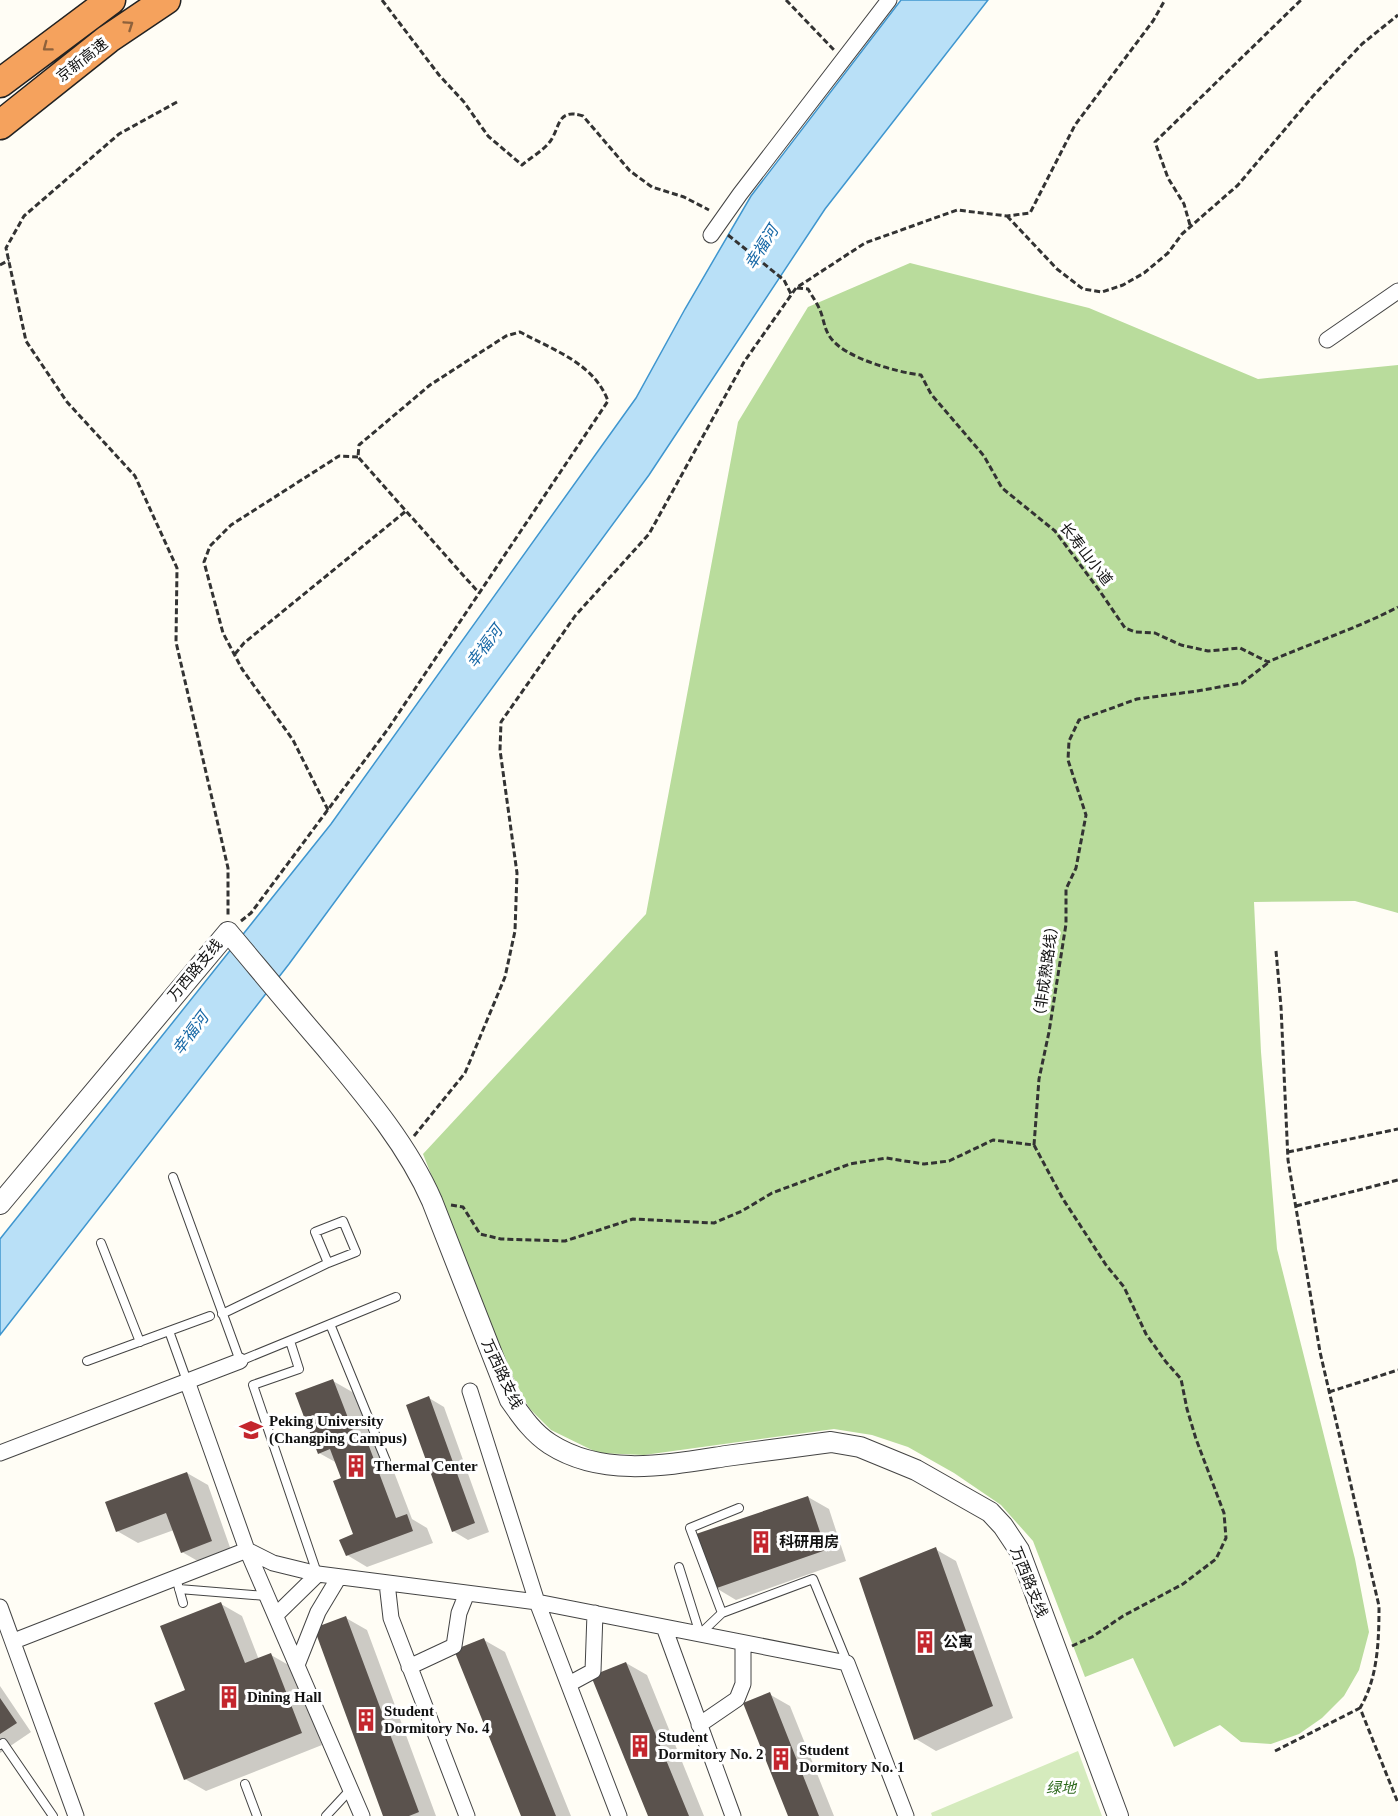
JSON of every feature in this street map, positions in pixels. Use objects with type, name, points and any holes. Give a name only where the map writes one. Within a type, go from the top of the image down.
[{"type":"highway","name":"京新高速","points":[[0,83],[111,0]]},
{"type":"highway","name":"京新高速","points":[[0,125],[108,39],[166,0]]},
{"type":"street","points":[[718,226],[889,0]]},
{"type":"street","points":[[1327,340],[1398,291]]},
{"type":"street","name":"万西路支线","points":[[0,1204],[228,932],[363,1093],[424,1183],[510,1400],[526,1424],[551,1444],[580,1457],[612,1465],[650,1467],[831,1442],[860,1447],[907,1466],[990,1512],[1003,1526],[1019,1550],[1118,1816]]},
{"type":"street","points":[[0,1453],[240,1361]]},
{"type":"street","points":[[187,1381],[248,1550],[362,1816]]},
{"type":"street","points":[[470,1391],[537,1602],[619,1816]]},
{"type":"street","points":[[248,1550],[273,1563],[318,1574],[537,1602],[847,1663],[906,1816]]},
{"type":"street","points":[[14,1641],[177,1583],[248,1550]]},
{"type":"street","points":[[276,1615],[318,1574]]},
{"type":"street","points":[[297,1665],[318,1611],[339,1577]]},
{"type":"street","points":[[387,1583],[392,1618],[467,1816]]},
{"type":"street","points":[[409,1667],[454,1646],[459,1613],[467,1593]]},
{"type":"street","points":[[0,1607],[76,1816]]},
{"type":"street","points":[[569,1684],[593,1671],[595,1613]]},
{"type":"street","points":[[664,1627],[733,1816]]},
{"type":"street","points":[[699,1725],[737,1698],[743,1684],[743,1643]]},
{"type":"lane","points":[[172,1177],[240,1361],[396,1297]]},
{"type":"lane","points":[[222,1314],[356,1252],[343,1221],[315,1232],[328,1263]]},
{"type":"lane","points":[[101,1243],[140,1342]]},
{"type":"lane","points":[[87,1361],[210,1316]]},
{"type":"lane","points":[[330,1324],[386,1461]]},
{"type":"lane","points":[[169,1331],[187,1381]]},
{"type":"lane","points":[[290,1341],[300,1369],[253,1385],[318,1574]]},
{"type":"lane","points":[[722,1613],[690,1528],[739,1508]]},
{"type":"lane","points":[[679,1567],[700,1634],[722,1613],[813,1579],[847,1663]]},
{"type":"lane","points":[[183,1603],[177,1583],[267,1596]]},
{"type":"lane","points":[[0,1745],[3,1743],[53,1816]]},
{"type":"lane","points":[[245,1784],[257,1816]]},
{"type":"lane","points":[[326,1816],[351,1789]]},
{"type":"path","points":[[382,0],[439,75],[464,102],[488,136],[522,165],[546,147],[555,136],[558,121],[565,115],[575,113],[583,116],[630,171],[652,187],[684,197],[784,280],[791,294]]},
{"type":"path","points":[[786,0],[843,60]]},
{"type":"path","points":[[403,1149],[465,1073],[505,977],[515,931],[517,873],[500,750],[501,722],[575,616],[649,534],[744,362],[796,288],[865,243],[957,210],[1007,216],[1030,213],[1075,125],[1153,21],[1165,0]]},
{"type":"path","points":[[1190,226],[1184,204],[1168,178],[1155,142],[1301,0]]},
{"type":"path","points":[[1007,216],[1057,268],[1083,289],[1102,292],[1122,285],[1144,273],[1168,253],[1190,226],[1238,185],[1313,96],[1362,44],[1398,15]]},
{"type":"path","points":[[177,102],[119,134],[24,216],[6,248],[26,340],[67,402],[135,476],[177,568],[176,642],[228,868],[228,932]]},
{"type":"path","points":[[0,265],[9,260]]},
{"type":"path","name":"长寿山小道","points":[[796,288],[808,290],[821,311],[823,325],[831,339],[844,349],[906,374],[921,375],[931,394],[984,456],[1002,488],[1055,531],[1125,628],[1135,632],[1155,633],[1180,645],[1208,651],[1240,648],[1268,662]]},
{"type":"path","points":[[228,932],[251,913],[388,729],[608,401],[603,386],[583,366],[520,333],[506,336],[430,385],[359,445],[358,457]]},
{"type":"path","points":[[328,810],[292,740],[242,669],[223,633],[204,562],[210,546],[231,525],[339,456],[358,457],[478,593]]},
{"type":"path","points":[[234,655],[244,643],[406,511]]},
{"type":"path","points":[[1268,662],[1306,645],[1352,630],[1398,607]]},
{"type":"path","name":"（非成熟路线）","points":[[1034,1145],[1039,1079],[1050,1032],[1066,924],[1066,889],[1076,868],[1086,815],[1068,760],[1069,741],[1079,720],[1137,699],[1242,683],[1268,662]]},
{"type":"path","points":[[1275,1751],[1360,1708],[1366,1698],[1379,1643],[1379,1606],[1320,1352],[1296,1206],[1288,1152],[1284,1049],[1276,951]]},
{"type":"path","points":[[1288,1152],[1398,1129]]},
{"type":"path","points":[[432,1201],[463,1207],[480,1234],[501,1239],[565,1241],[633,1220],[714,1223],[742,1211],[772,1193],[850,1164],[886,1158],[924,1164],[949,1161],[993,1140],[1034,1145],[1063,1199],[1106,1265],[1124,1287],[1146,1334],[1181,1379],[1196,1439],[1224,1513],[1226,1538],[1216,1559],[1183,1584],[1123,1616],[1092,1637],[1057,1652]]},
{"type":"path","points":[[1296,1206],[1398,1180]]},
{"type":"path","points":[[1329,1392],[1398,1370]]},
{"type":"path","points":[[1360,1708],[1398,1803]]},
{"type":"green space","points":[[910,263],[1089,308],[1258,379],[1398,365],[1398,913],[1355,901],[1254,902],[1261,1052],[1277,1249],[1355,1559],[1369,1632],[1359,1670],[1344,1696],[1322,1718],[1299,1734],[1271,1744],[1241,1742],[1220,1725],[1174,1747],[1133,1658],[1085,1677],[1033,1541],[1001,1505],[954,1473],[908,1447],[872,1435],[834,1429],[644,1455],[598,1453],[551,1430],[529,1408],[505,1361],[423,1154],[646,914],[738,422],[808,307]]},
{"type":"green space","name":"绿地","points":[[1078,1751],[1102,1816],[932,1816],[931,1813]]},
{"type":"water","name":"幸福河","points":[[901,0],[988,0],[825,209],[649,475],[289,964],[0,1335],[0,1239],[331,824],[636,398],[751,196]]},
{"type":"building","name":"Thermal Center","points":[[333,1379],[355,1436],[364,1433],[396,1518],[407,1514],[413,1531],[346,1556],[339,1540],[353,1534],[333,1481],[341,1478],[330,1449],[318,1454],[295,1393]]},
{"type":"building","points":[[429,1396],[475,1523],[452,1532],[406,1405]]},
{"type":"building","points":[[187,1472],[212,1541],[181,1553],[166,1513],[116,1532],[105,1502]]},
{"type":"building","name":"科研用房","points":[[808,1496],[826,1550],[714,1589],[696,1534]]},
{"type":"building","name":"公寓","points":[[936,1547],[993,1706],[914,1740],[859,1578]]},
{"type":"building","name":"Dining Hall","points":[[221,1602],[245,1663],[271,1653],[302,1733],[184,1780],[154,1703],[185,1690],[160,1626]]},
{"type":"building","name":"Student Dormitory No. 4","points":[[346,1616],[419,1812],[409,1816],[383,1816],[314,1628]]},
{"type":"building","points":[[484,1638],[556,1816],[521,1816],[454,1650]]},
{"type":"building","name":"Student Dormitory No. 2","points":[[626,1662],[689,1816],[648,1816],[591,1676]]},
{"type":"building","name":"Student Dormitory No. 1","points":[[770,1692],[819,1816],[788,1816],[743,1703]]},
{"type":"building","points":[[0,1698],[17,1723],[0,1734]]},
{"type":"place","name":"Peking University (Changping Campus)","points":[[251,1430]]},
{"type":"place","name":"Thermal Center","points":[[356,1466]]},
{"type":"place","name":"科研用房","points":[[761,1542]]},
{"type":"place","name":"公寓","points":[[925,1642]]},
{"type":"place","name":"Dining Hall","points":[[229,1697]]},
{"type":"place","name":"Student Dormitory No. 4","points":[[366,1720]]},
{"type":"place","name":"Student Dormitory No. 2","points":[[640,1746]]},
{"type":"place","name":"Student Dormitory No. 1","points":[[781,1759]]}]
